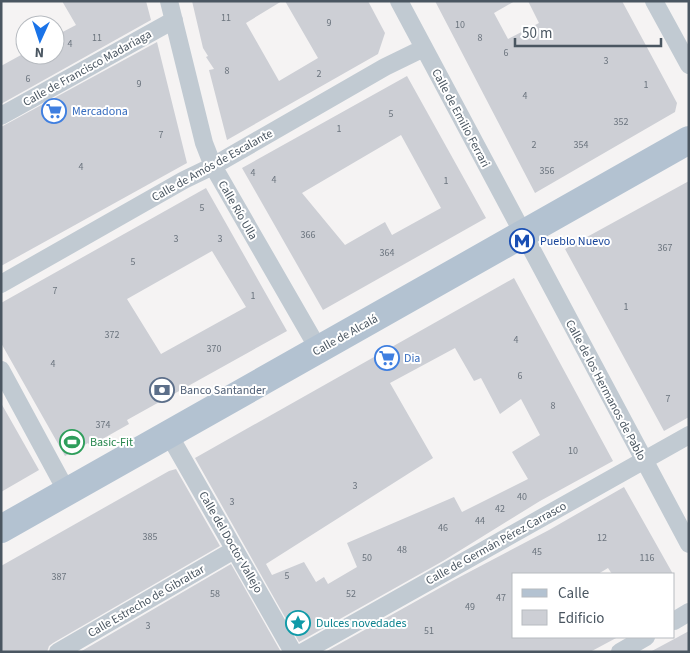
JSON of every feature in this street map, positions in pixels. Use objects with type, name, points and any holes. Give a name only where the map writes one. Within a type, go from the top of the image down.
[{"type":"main road","name":"Calle de Alcalá","points":[[1,529],[689,140]]},
{"type":"street","name":"Calle Río Ulla","points":[[169,1],[204,143],[212,166],[319,350]]},
{"type":"street","name":"Calle de Emilio Ferrari","points":[[398,1],[523,235]]},
{"type":"street","points":[[654,1],[689,65]]},
{"type":"street","name":"Calle de Francisco Madariaga","points":[[1,116],[174,20]]},
{"type":"street","name":"Calle de Amós de Escalante","points":[[1,284],[386,66],[424,48]]},
{"type":"street","name":"Calle de los Hermanos de Pablo","points":[[523,235],[689,544]]},
{"type":"street","points":[[1,370],[67,492]]},
{"type":"street","name":"Calle del Doctor Vallejo","points":[[168,433],[293,652]]},
{"type":"street","name":"Calle de Germán Pérez Carrasco","points":[[303,652],[689,435]]},
{"type":"street","name":"Calle Estrecho de Gibraltar","points":[[58,652],[234,550]]},
{"type":"street","points":[[675,620],[689,612]]},
{"type":"street","points":[[620,652],[644,638]]},
{"type":"building","points":[[62,1],[146,1],[151,20],[1,104],[1,66],[15,58],[15,65],[65,65],[65,31],[76,25]]},
{"type":"building","points":[[192,1],[282,1],[246,23],[279,81],[318,58],[285,1],[368,1],[385,33],[378,54],[227,140],[209,70],[214,69],[206,57],[208,56],[203,48]]},
{"type":"building","points":[[435,1],[515,1],[494,13],[508,39],[539,23],[528,1],[622,1],[677,103],[675,112],[535,193]]},
{"type":"building","points":[[157,42],[187,163],[1,266],[1,127]]},
{"type":"building","points":[[407,76],[486,218],[323,310],[242,168]],"holes":[[[401,135],[441,208],[392,235],[385,222],[345,245],[302,193]]]},
{"type":"building","points":[[689,181],[689,417],[664,431],[565,249]]},
{"type":"building","points":[[206,188],[287,331],[127,420],[129,424],[90,446],[88,443],[65,456],[1,343],[1,303]],"holes":[[[212,251],[246,307],[161,354],[127,299]]]},
{"type":"building","points":[[514,278],[613,461],[540,501],[443,561],[299,642],[195,458]],"holes":[[[455,348],[474,381],[481,378],[500,414],[521,399],[540,435],[512,452],[528,479],[462,512],[454,497],[347,543],[357,567],[328,584],[324,577],[316,582],[304,562],[272,575],[266,564],[433,458],[390,383]]]},
{"type":"building","points":[[1,403],[39,470],[1,492]]},
{"type":"building","points":[[176,469],[220,546],[53,643],[49,646],[47,652],[1,652],[1,566],[169,471]]},
{"type":"building","points":[[624,487],[672,573],[611,573],[608,568],[600,573],[512,573],[512,638],[616,638],[590,652],[325,652],[454,580],[549,530]]},
{"type":"building","points":[[231,564],[281,652],[80,652]]},
{"type":"building","points":[[689,631],[689,652],[650,652],[678,637]]},
{"type":"place","name":"Mercadona","points":[[54,111]]},
{"type":"place","name":"Pueblo Nuevo","points":[[522,241]]},
{"type":"place","name":"Dia","points":[[387,358]]},
{"type":"place","name":"Banco Santander","points":[[162,390]]},
{"type":"place","name":"Basic-Fit","points":[[72,442]]},
{"type":"place","name":"Dulces novedades","points":[[298,623]]}]
